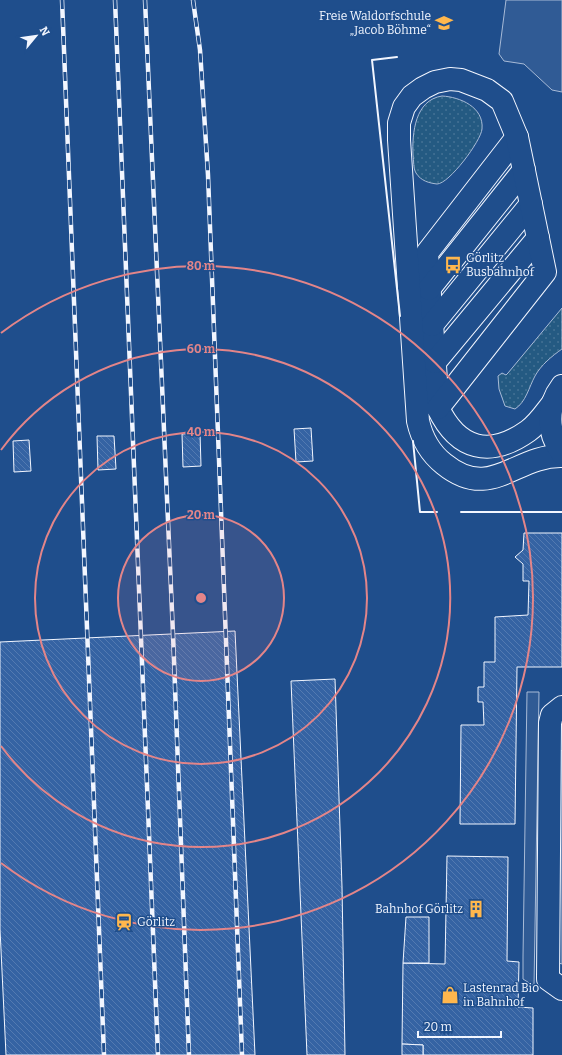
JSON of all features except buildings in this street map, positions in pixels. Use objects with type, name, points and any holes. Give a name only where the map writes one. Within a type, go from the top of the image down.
[{"type":"main road","points":[[438,408],[545,272],[518,137],[502,101],[487,90],[461,80],[450,79],[429,85],[412,96],[404,107],[399,123],[418,421],[421,433],[426,444],[437,458],[459,475],[478,480],[493,478],[536,460],[562,456]]},
{"type":"main road","points":[[518,137],[427,253],[438,408],[444,420],[456,434],[470,444],[486,448],[505,443],[528,430],[539,420],[557,395]]},
{"type":"main road","points":[[429,289],[524,170]]},
{"type":"main road","points":[[432,325],[531,204]]},
{"type":"main road","points":[[435,362],[538,238]]},
{"type":"main road","points":[[557,395],[550,415],[550,426],[553,437],[562,453]]},
{"type":"main road","points":[[552,988],[550,723],[552,715],[562,707]]},
{"type":"shaded area","points":[[506,0],[562,0],[562,92],[552,90],[524,64],[504,61],[499,54]]},
{"type":"shaded area","points":[[442,96],[456,98],[475,109],[482,121],[482,129],[476,143],[464,161],[449,177],[437,184],[425,181],[416,173],[413,155],[413,137],[417,119],[421,111],[426,104],[433,99]]},
{"type":"shaded area","points":[[562,308],[562,349],[540,368],[525,398],[519,406],[515,409],[505,406],[499,389],[498,376],[502,373],[506,375],[508,373]]},
{"type":"shaded area","points":[[527,692],[539,692],[534,986],[523,979]]},
{"type":"shaded area","points":[[561,750],[562,751],[562,964],[559,963]]},
{"type":"railway","points":[[62,0],[104,1055]]},
{"type":"railway","points":[[115,0],[158,1055]]},
{"type":"railway","points":[[145,0],[173,634],[189,1055]]},
{"type":"railway","points":[[193,0],[200,50],[208,175],[242,1055]]},
{"type":"wall","points":[[397,57],[372,60],[400,316]]},
{"type":"wall","points":[[413,441],[420,512],[437,512]]},
{"type":"wall","points":[[461,512],[562,512]]},
{"type":"place","name":"Freie Waldorfschule „Jacob Böhme“","points":[[444,23]]},
{"type":"place","name":"Görlitz Busbahnhof","points":[[453,265]]},
{"type":"place","name":"Bahnhof Görlitz","points":[[476,909]]},
{"type":"place","name":"Görlitz","points":[[124,922]]},
{"type":"place","name":"Lastenrad Bio in Bahnhof","points":[[450,995]]}]
